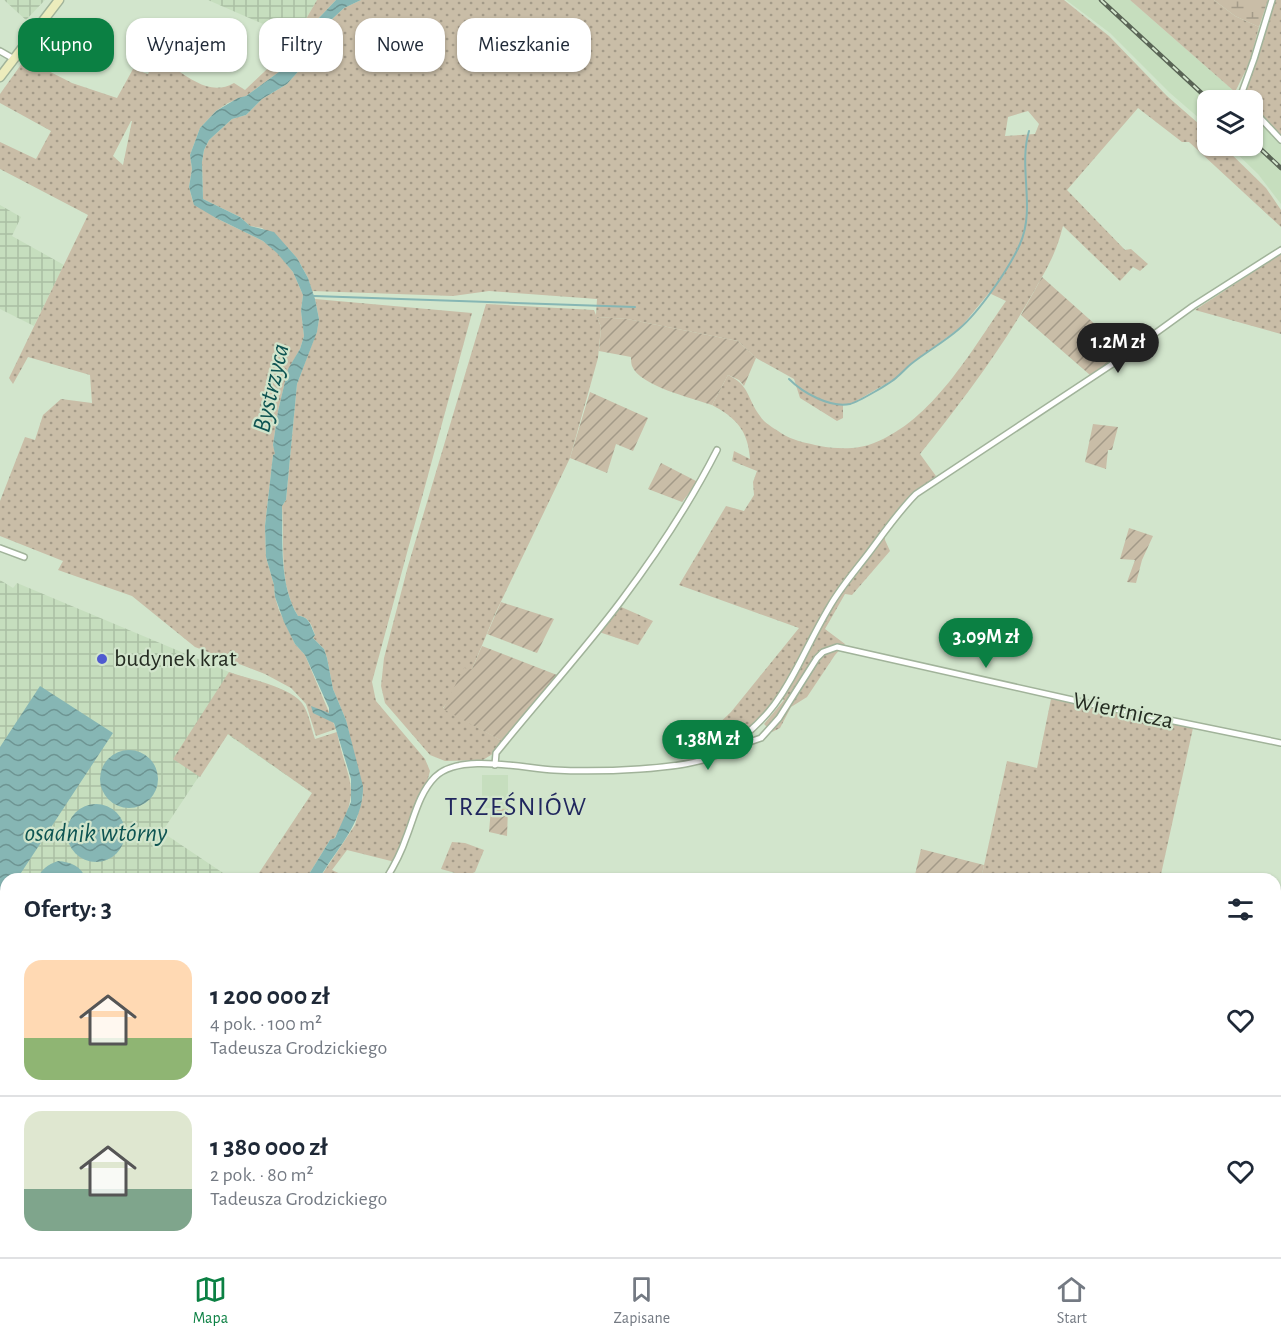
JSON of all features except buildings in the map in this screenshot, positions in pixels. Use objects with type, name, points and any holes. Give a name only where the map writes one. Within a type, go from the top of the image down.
[{"type":"main road","points":[[0,77],[59,0]]},
{"type":"street","points":[[1243,90],[1272,0]]},
{"type":"street","points":[[0,51],[14,59]]},
{"type":"street","points":[[1263,121],[1281,140]]},
{"type":"street","points":[[389,873],[398,858],[420,800],[435,777],[446,769],[457,765],[495,765],[562,770],[640,768],[698,762],[713,757],[729,747],[750,731],[775,706],[789,686],[837,595],[900,511],[916,494],[1117,362],[1193,306],[1281,250]]},
{"type":"street","points":[[495,765],[496,753],[644,570],[698,487],[717,450]]},
{"type":"street","points":[[0,548],[24,557]]},
{"type":"street","name":"Wiertnicza","points":[[729,747],[761,738],[779,718],[817,658],[823,652],[837,647],[1086,703],[1281,743]]},
{"type":"shaded area","points":[[4,0],[45,0],[28,18],[24,18]]},
{"type":"shaded area","points":[[208,0],[317,0],[307,18],[259,18],[259,22]]},
{"type":"shaded area","points":[[1066,0],[1130,0],[1233,90],[1197,90],[1197,116],[1170,93],[1110,33]]},
{"type":"shaded area","points":[[1263,124],[1281,145],[1281,204],[1258,174],[1239,156],[1263,156]]},
{"type":"shaded area","points":[[0,205],[21,217],[12,236],[64,265],[34,326],[0,309]]},
{"type":"shaded area","points":[[0,580],[13,588],[17,583],[229,672],[284,691],[312,793],[227,734],[162,832],[223,873],[0,873]]},
{"type":"shaded area","points":[[482,775],[508,775],[508,809],[482,808]]},
{"type":"green space","points":[[317,0],[336,0],[319,18],[307,18]]},
{"type":"green space","points":[[361,0],[1064,0],[1109,36],[1167,96],[1197,122],[1197,149],[1189,142],[1182,142],[1138,108],[1067,190],[1125,250],[1131,249],[1148,264],[1140,271],[1133,267],[1120,281],[1063,226],[1047,268],[1008,335],[920,454],[936,476],[907,499],[884,529],[885,540],[890,551],[852,595],[845,594],[825,629],[845,644],[807,697],[791,707],[780,728],[772,732],[764,724],[784,700],[779,695],[762,715],[732,741],[697,758],[695,733],[715,727],[731,712],[799,628],[679,585],[726,506],[744,511],[754,495],[753,482],[757,471],[732,461],[734,451],[750,459],[747,440],[734,420],[712,405],[728,375],[744,388],[764,421],[786,436],[826,447],[861,447],[895,432],[915,418],[932,401],[964,362],[1006,301],[989,293],[961,327],[909,365],[896,378],[851,404],[843,404],[843,418],[837,421],[800,398],[794,379],[756,358],[738,341],[627,319],[597,317],[601,327],[598,358],[570,458],[496,612],[472,669],[443,708],[502,741],[494,753],[483,760],[445,761],[430,755],[385,703],[381,686],[384,658],[408,566],[486,304],[594,310],[596,315],[597,299],[489,291],[453,296],[312,291],[297,258],[287,247],[262,228],[250,226],[240,217],[203,199],[204,150],[209,140],[232,119],[246,115],[262,99],[287,84],[298,72],[343,72],[343,18],[333,18],[344,8]],"holes":[[[1028,111],[1039,124],[1035,134],[1005,136],[1008,117]]]},
{"type":"green space","points":[[1130,0],[1214,0],[1235,16],[1259,27],[1249,64],[1236,90],[1233,90]]},
{"type":"green space","points":[[1214,0],[1268,0],[1259,27],[1235,16]]},
{"type":"green space","points":[[1274,0],[1281,0],[1281,136],[1263,116],[1263,90],[1245,90]]},
{"type":"green space","points":[[18,69],[18,72],[50,72],[72,83],[117,98],[131,72],[148,74],[149,72],[180,72],[197,83],[211,87],[219,88],[234,83],[245,90],[264,72],[279,72],[246,96],[216,111],[200,128],[190,155],[192,169],[189,187],[193,202],[216,218],[263,241],[278,253],[293,272],[303,295],[301,311],[304,336],[300,349],[288,370],[278,411],[273,445],[276,454],[273,455],[265,526],[266,557],[279,610],[295,644],[305,655],[336,729],[316,736],[306,704],[291,688],[265,674],[195,647],[132,596],[58,570],[63,561],[0,536],[0,501],[25,437],[35,440],[43,415],[61,399],[92,403],[90,375],[28,357],[13,384],[9,378],[88,215],[0,169],[0,142],[36,159],[51,131],[0,103],[0,94]],"holes":[[[132,121],[123,165],[113,156]]]},
{"type":"green space","points":[[1204,156],[1233,156],[1266,188],[1281,210],[1281,227]]},
{"type":"green space","points":[[1281,254],[1281,334],[1195,310]]},
{"type":"green space","points":[[1042,277],[1125,351],[1090,375],[1021,315]]},
{"type":"green space","points":[[315,299],[472,313],[372,682],[376,701],[425,759],[430,771],[427,782],[415,804],[395,862],[347,850],[332,870],[338,873],[323,873],[355,825],[363,796],[346,720],[333,689],[324,649],[313,638],[315,635],[310,622],[298,616],[287,590],[282,506],[286,500],[297,384],[317,331],[319,319]]},
{"type":"green space","points":[[597,317],[627,319],[738,341],[756,358],[744,386],[739,380],[728,375],[712,405],[645,380],[632,366],[631,357],[599,351],[601,327]]},
{"type":"green space","points":[[590,392],[648,418],[633,451],[616,444],[607,473],[570,458]]},
{"type":"green space","points":[[1093,424],[1118,427],[1112,450],[1108,450],[1106,469],[1085,462]]},
{"type":"green space","points":[[661,463],[698,482],[682,502],[648,489]]},
{"type":"green space","points":[[1129,528],[1153,536],[1142,560],[1136,583],[1127,582],[1135,560],[1120,559]]},
{"type":"green space","points":[[501,602],[554,619],[537,653],[487,634]]},
{"type":"green space","points":[[619,606],[653,621],[638,645],[599,632]]},
{"type":"green space","points":[[482,646],[557,675],[502,741],[443,709],[464,668],[472,669]]},
{"type":"green space","points":[[229,672],[278,688],[296,697],[306,711],[315,739],[337,732],[350,785],[349,808],[334,839],[330,840],[310,873],[259,873],[312,793],[228,734],[200,777],[173,759]]},
{"type":"green space","points":[[1051,699],[1193,728],[1161,873],[982,873],[1007,761],[1037,768]]},
{"type":"green space","points":[[491,808],[508,809],[507,836],[489,832]]},
{"type":"green space","points":[[452,842],[465,843],[484,850],[473,873],[455,873],[441,869]]},
{"type":"green space","points":[[921,849],[984,865],[982,873],[915,873]]},
{"type":"water","points":[[336,0],[361,0],[344,8],[333,18],[319,18]]},
{"type":"water","points":[[279,72],[298,72],[287,84],[262,99],[246,115],[232,119],[209,140],[202,162],[203,199],[240,217],[250,226],[274,232],[297,258],[308,278],[319,319],[317,332],[297,384],[286,500],[282,506],[283,563],[292,604],[298,616],[302,616],[309,622],[315,635],[313,638],[324,649],[333,689],[346,720],[363,786],[359,812],[354,824],[323,873],[310,873],[330,840],[335,838],[351,802],[351,779],[334,723],[313,713],[311,706],[329,713],[329,708],[305,655],[295,644],[284,622],[275,597],[266,557],[265,526],[273,455],[275,454],[273,445],[288,369],[300,349],[304,336],[301,311],[303,295],[293,272],[277,253],[263,241],[194,205],[189,187],[192,169],[190,155],[200,128],[216,111],[246,96]]},
{"type":"water","points":[[40,686],[113,733],[21,873],[0,873],[0,747]]},
{"type":"water","name":"osadnik wtórny","points":[[129,750],[140,752],[153,763],[158,779],[156,790],[145,803],[129,808],[118,806],[105,795],[100,779],[102,768],[113,755]]},
{"type":"water","name":"osadnik wtórny","points":[[96,804],[107,806],[120,817],[125,833],[123,844],[112,857],[96,862],[85,860],[72,849],[67,833],[69,822],[80,809]]},
{"type":"water","points":[[58,861],[67,862],[82,873],[41,873]]},
{"type":"waterway","points":[[789,379],[826,402],[850,404],[894,380],[967,321],[1001,277],[1015,254],[1025,230],[1027,216],[1025,159],[1029,131]]},
{"type":"waterway","points":[[314,296],[635,307]]},
{"type":"railway","points":[[1101,0],[1198,90]]},
{"type":"railway","points":[[1263,151],[1281,168]]},
{"type":"place","name":"budynek krat","points":[[102,659]]},
{"type":"district","name":"TRZEŚNIÓW","points":[[516,807]]},
{"type":"water label","name":"Bystrzyca","points":[[271,388]]}]
